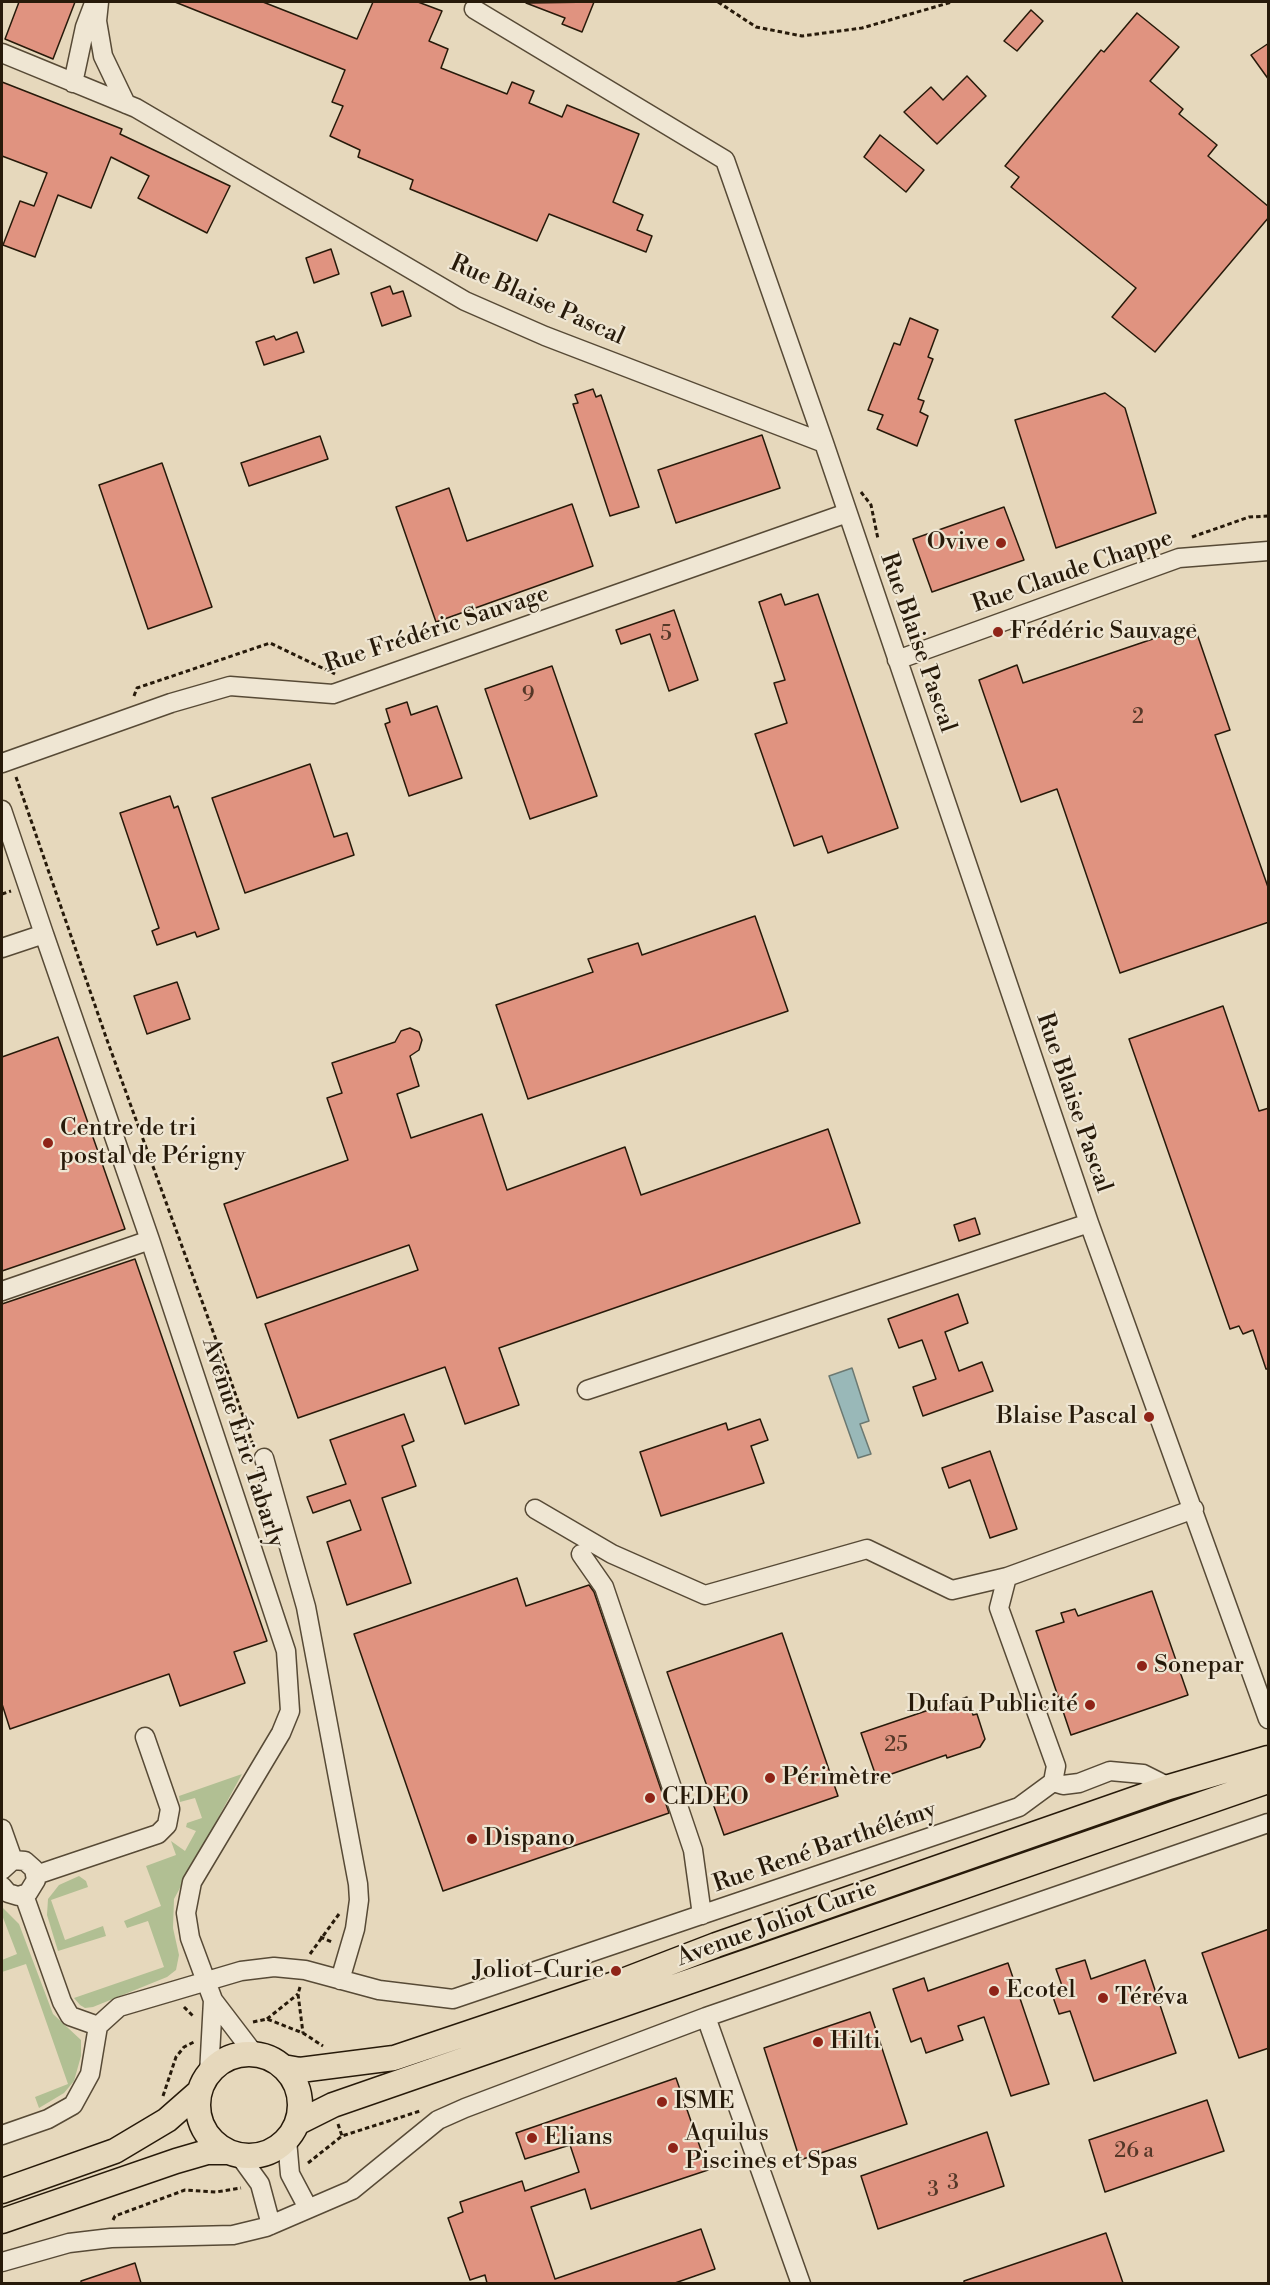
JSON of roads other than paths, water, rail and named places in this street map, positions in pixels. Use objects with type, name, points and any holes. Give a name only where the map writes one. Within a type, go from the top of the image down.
[{"type":"main road","name":"Avenue Joliot Curie","points":[[283,2067],[300,2070],[394,2058],[1169,1787],[1269,1758]]},
{"type":"main road","name":"Avenue Joliot Curie","points":[[292,2132],[333,2105],[1269,1781]]},
{"type":"main road","points":[[2,2191],[115,2151],[167,2120],[204,2083],[221,2062],[237,2056],[255,2055],[270,2059],[283,2067],[298,2093],[300,2108],[292,2132],[273,2150],[256,2156],[207,2152],[2,2221]]},
{"type":"main road","points":[[204,2083],[198,2103],[202,2126],[209,2137],[233,2153]]},
{"type":"street","points":[[74,83],[85,27],[97,2]]},
{"type":"street","points":[[97,2],[97,21],[103,56],[126,104]]},
{"type":"street","points":[[474,9],[725,160],[824,443]]},
{"type":"street","name":"Rue Blaise Pascal","points":[[2,53],[126,104],[465,301],[545,336],[824,443],[1089,1223],[1269,1719]]},
{"type":"street","name":"Rue Frédéric Sauvage","points":[[6,760],[230,686],[333,694],[848,513]]},
{"type":"street","name":"Rue Claude Chappe","points":[[897,660],[1179,558],[1269,551]]},
{"type":"street","name":"Avenue Éric Tabarly","points":[[2,810],[150,1240],[286,1651],[290,1711],[281,1733],[192,1882],[186,1913],[190,1938],[209,1991],[255,2055]]},
{"type":"street","points":[[2,948],[44,934]]},
{"type":"street","points":[[587,1390],[1089,1223]]},
{"type":"street","points":[[2,1291],[150,1240]]},
{"type":"street","points":[[259,1454],[306,1607],[359,1900],[356,1929],[340,1980]]},
{"type":"street","points":[[535,1509],[612,1554],[705,1595],[867,1549],[952,1590],[1007,1578],[1194,1509]]},
{"type":"street","points":[[581,1554],[604,1587],[693,1850],[702,1915]]},
{"type":"street","points":[[1007,1578],[999,1608],[1056,1766],[1053,1782],[1063,1785],[1079,1783],[1110,1771],[1143,1774],[1169,1787]]},
{"type":"street","points":[[36,1875],[158,1834],[167,1824],[170,1809],[145,1737]]},
{"type":"street","name":"Rue René Barthélémy","points":[[98,2026],[119,2007],[209,1991],[241,1971],[274,1967],[305,1970],[379,1990],[453,1999],[1018,1807],[1053,1782]]},
{"type":"street","points":[[2,2262],[69,2243],[111,2238],[233,2235],[271,2225],[352,2190],[438,2121],[706,2017],[1269,1823]]},
{"type":"street","points":[[2,1829],[7,1865],[19,1859],[30,1864],[36,1875],[32,1889],[24,1895],[13,1895],[2,1886]]},
{"type":"street","points":[[2,2135],[48,2119],[73,2105],[90,2074],[98,2026],[70,2016],[66,2009],[58,1994],[24,1895]]},
{"type":"street","name":"Avenue Éric Tabarly","points":[[204,2083],[209,1991]]},
{"type":"street","points":[[706,2017],[801,2283]]},
{"type":"street","points":[[292,2132],[290,2174],[308,2208]]},
{"type":"street","points":[[233,2153],[260,2184],[271,2225]]},
{"type":"water","points":[[852,1368],[869,1421],[860,1424],[871,1454],[858,1458],[829,1376]]},
{"type":"place","name":"Ovive","points":[[1001,543]]},
{"type":"place","name":"Frédéric Sauvage","points":[[998,632]]},
{"type":"place","name":"Centre de tri postal de Périgny","points":[[48,1143]]},
{"type":"place","name":"Blaise Pascal","points":[[1149,1417]]},
{"type":"place","name":"Sonepar","points":[[1142,1666]]},
{"type":"place","name":"Dufau Publicité","points":[[1090,1705]]},
{"type":"place","name":"Périmètre","points":[[770,1778]]},
{"type":"place","name":"CEDEO","points":[[650,1798]]},
{"type":"place","name":"Dispano","points":[[472,1839]]},
{"type":"place","name":"Joliot-Curie","points":[[616,1971]]},
{"type":"place","name":"Ecotel","points":[[994,1991]]},
{"type":"place","name":"Téréva","points":[[1103,1998]]},
{"type":"place","name":"Hilti","points":[[818,2042]]},
{"type":"place","name":"ISME","points":[[662,2102]]},
{"type":"place","name":"Elians","points":[[532,2138]]},
{"type":"place","name":"Aquilus Piscines et Spas","points":[[673,2148]]}]
